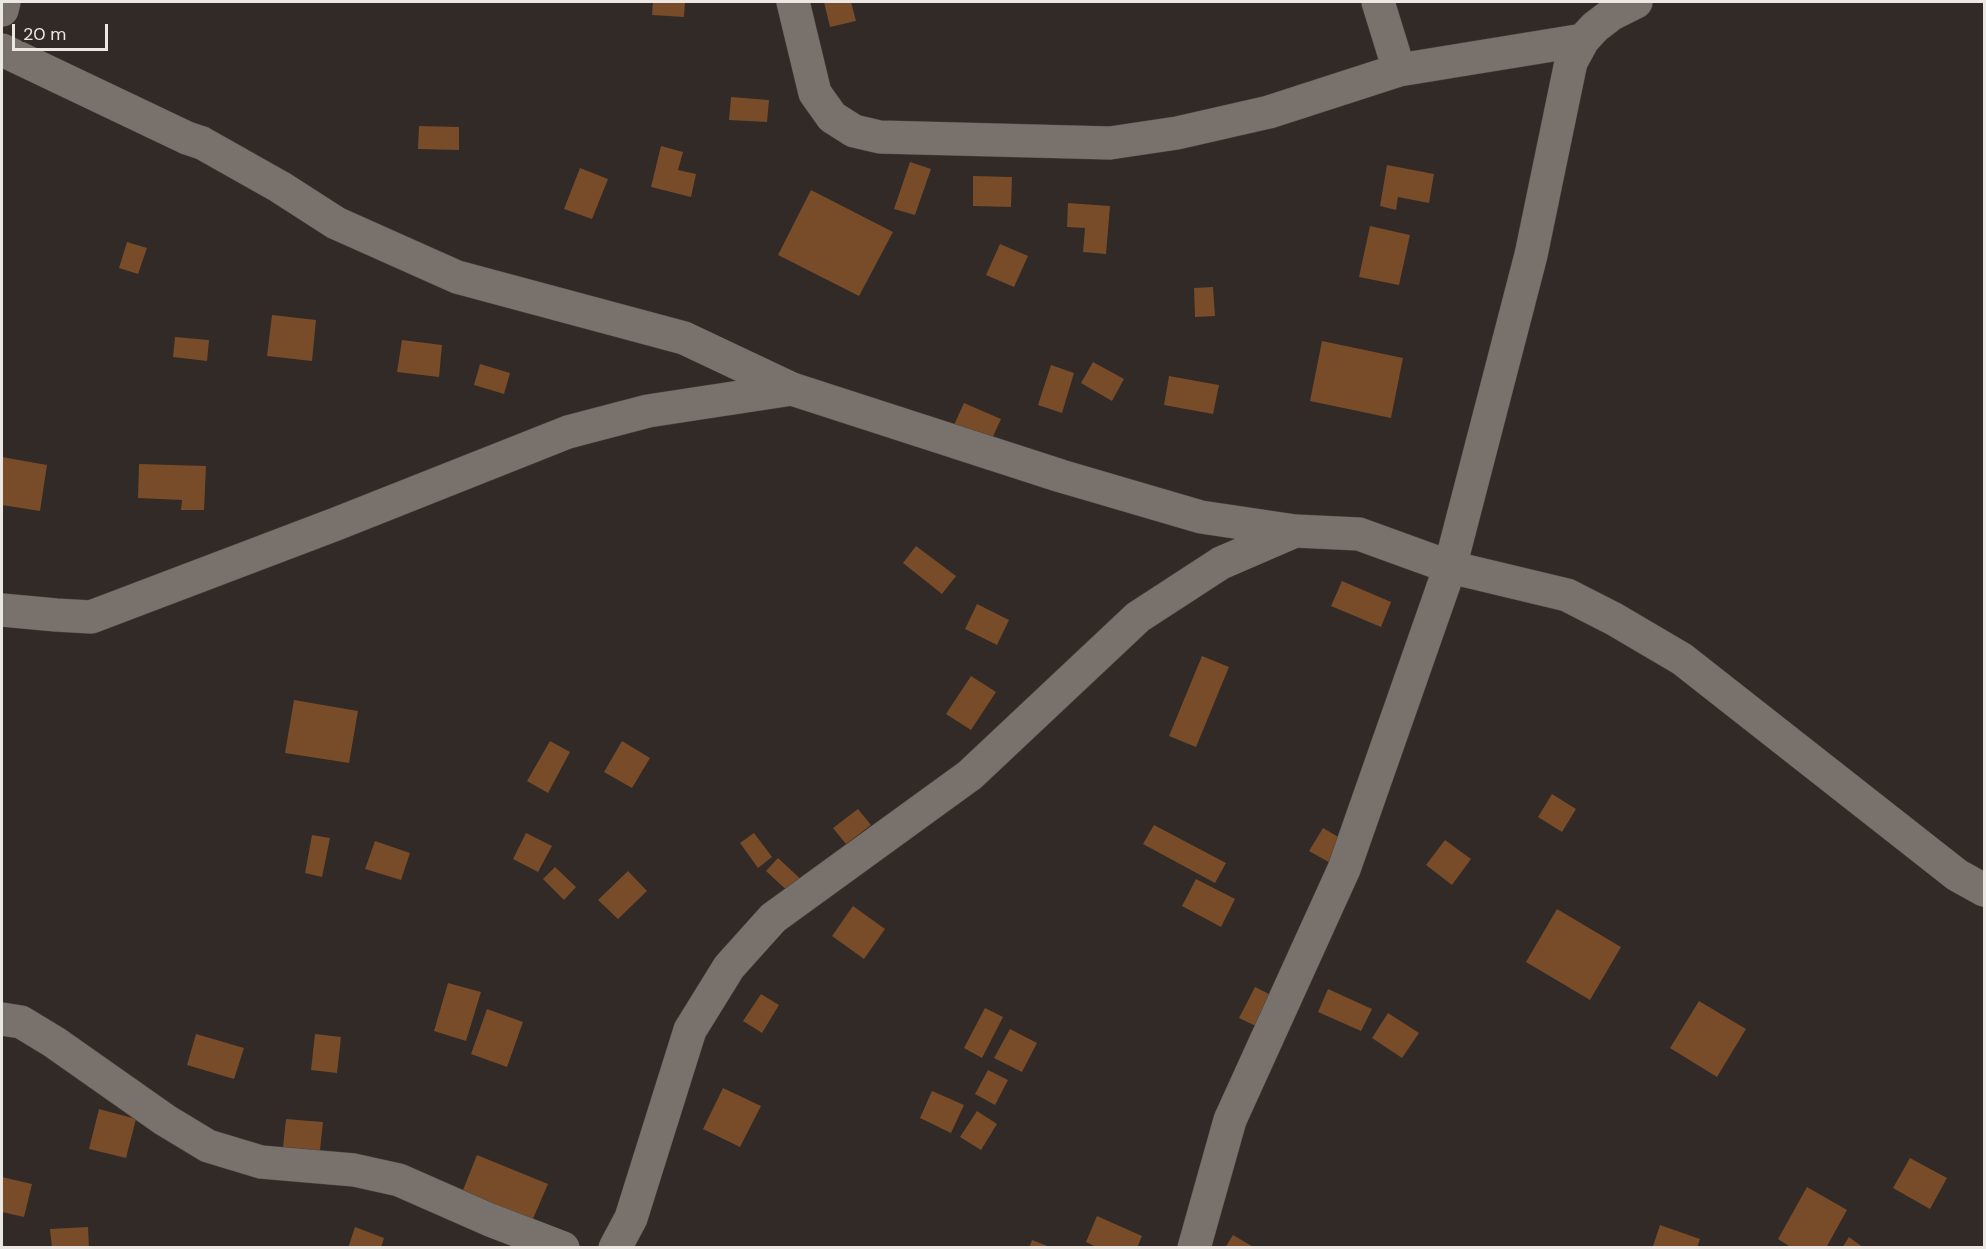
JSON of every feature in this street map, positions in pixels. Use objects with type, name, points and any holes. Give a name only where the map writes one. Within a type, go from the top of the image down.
[{"type":"street","points":[[2,10],[4,2]]},
{"type":"street","points":[[793,2],[815,93],[832,117],[854,131],[880,137],[1110,143],[1177,133],[1269,112],[1399,70],[1583,40]]},
{"type":"street","points":[[1378,2],[1399,70]]},
{"type":"street","points":[[1194,1248],[1230,1120],[1344,869],[1450,567],[1531,255],[1571,62],[1583,40],[1594,27],[1612,14],[1636,2]]},
{"type":"street","points":[[2,50],[202,143],[280,187],[336,223],[458,277],[684,338],[792,389],[1062,476],[1191,513],[1295,531],[1359,534],[1450,567],[1567,595],[1682,658],[1957,874],[1984,890]]},
{"type":"street","points":[[2,610],[91,616],[336,524],[568,432],[648,411],[792,389]]},
{"type":"street","points":[[615,1248],[631,1218],[690,1030],[729,967],[774,918],[970,775],[1138,616],[1221,563],[1295,531]]},
{"type":"street","points":[[2,1019],[21,1022],[30,1027],[165,1120],[208,1146],[261,1162],[354,1170],[399,1180],[490,1220],[563,1248]]},
{"type":"building","points":[[653,2],[685,2],[684,17],[652,15]]},
{"type":"building","points":[[824,2],[851,2],[856,21],[830,27]]},
{"type":"building","points":[[731,97],[769,100],[767,122],[729,120]]},
{"type":"building","points":[[419,126],[459,127],[459,150],[418,149]]},
{"type":"building","points":[[661,146],[683,152],[678,170],[696,174],[691,197],[651,187]]},
{"type":"building","points":[[910,162],[931,169],[915,215],[894,209]]},
{"type":"building","points":[[1387,165],[1434,174],[1429,203],[1398,197],[1396,210],[1380,206]]},
{"type":"building","points":[[580,168],[608,179],[592,219],[564,209]]},
{"type":"building","points":[[973,176],[1012,177],[1011,207],[973,206]]},
{"type":"building","points":[[811,190],[893,232],[859,296],[778,255]]},
{"type":"building","points":[[1068,203],[1110,206],[1106,254],[1083,252],[1085,228],[1067,227]]},
{"type":"building","points":[[1370,226],[1410,235],[1399,285],[1359,277]]},
{"type":"building","points":[[127,242],[147,248],[138,274],[119,268]]},
{"type":"building","points":[[1000,244],[1028,256],[1014,287],[986,275]]},
{"type":"building","points":[[1213,287],[1215,316],[1195,317],[1194,288]]},
{"type":"building","points":[[272,315],[316,320],[312,361],[267,356]]},
{"type":"building","points":[[175,337],[209,340],[207,361],[173,357]]},
{"type":"building","points":[[402,340],[442,345],[439,377],[397,372]]},
{"type":"building","points":[[1322,341],[1403,358],[1391,418],[1310,401]]},
{"type":"building","points":[[1093,362],[1124,379],[1112,401],[1081,383]]},
{"type":"building","points":[[480,364],[510,373],[504,394],[474,385]]},
{"type":"building","points":[[1051,365],[1074,373],[1062,413],[1038,405]]},
{"type":"building","points":[[1169,376],[1219,385],[1213,414],[1164,405]]},
{"type":"building","points":[[964,403],[1001,419],[990,443],[953,427]]},
{"type":"building","points":[[2,457],[47,465],[40,511],[2,505]]},
{"type":"building","points":[[139,464],[206,466],[204,510],[181,510],[182,500],[138,498]]},
{"type":"building","points":[[916,546],[956,576],[942,594],[903,563]]},
{"type":"building","points":[[1342,581],[1391,602],[1381,627],[1331,606]]},
{"type":"building","points":[[977,604],[1009,620],[997,645],[965,629]]},
{"type":"building","points":[[1202,656],[1229,667],[1196,747],[1169,736]]},
{"type":"building","points":[[971,676],[996,692],[971,730],[946,714]]},
{"type":"building","points":[[294,700],[358,711],[349,763],[285,753]]},
{"type":"building","points":[[550,741],[570,752],[548,793],[527,781]]},
{"type":"building","points":[[622,741],[650,758],[632,788],[604,772]]},
{"type":"building","points":[[1552,794],[1576,809],[1562,832],[1538,817]]},
{"type":"building","points":[[858,809],[871,825],[846,844],[833,828]]},
{"type":"building","points":[[1154,825],[1226,863],[1215,883],[1143,844]]},
{"type":"building","points":[[1323,828],[1347,842],[1334,865],[1309,851]]},
{"type":"building","points":[[526,833],[552,846],[538,872],[513,859]]},
{"type":"building","points":[[754,833],[772,857],[758,868],[740,843]]},
{"type":"building","points":[[312,835],[330,838],[322,877],[305,873]]},
{"type":"building","points":[[1445,840],[1471,859],[1452,885],[1426,865]]},
{"type":"building","points":[[375,841],[410,853],[401,880],[365,869]]},
{"type":"building","points":[[778,858],[806,884],[793,896],[766,871]]},
{"type":"building","points":[[555,867],[576,887],[564,900],[543,879]]},
{"type":"building","points":[[628,871],[647,891],[618,919],[598,900]]},
{"type":"building","points":[[1196,879],[1235,899],[1221,927],[1182,906]]},
{"type":"building","points":[[853,906],[885,929],[864,959],[832,936]]},
{"type":"building","points":[[1557,909],[1621,947],[1590,1000],[1526,962]]},
{"type":"building","points":[[448,983],[481,992],[466,1041],[434,1031]]},
{"type":"building","points":[[1255,987],[1273,996],[1258,1027],[1239,1018]]},
{"type":"building","points":[[1328,989],[1372,1009],[1361,1031],[1318,1012]]},
{"type":"building","points":[[761,994],[779,1005],[762,1033],[743,1021]]},
{"type":"building","points":[[1699,1001],[1746,1029],[1717,1077],[1670,1048]]},
{"type":"building","points":[[985,1008],[1003,1017],[982,1058],[964,1048]]},
{"type":"building","points":[[487,1009],[523,1022],[507,1067],[471,1054]]},
{"type":"building","points":[[1388,1013],[1419,1033],[1402,1058],[1372,1038]]},
{"type":"building","points":[[1010,1029],[1037,1043],[1022,1072],[994,1058]]},
{"type":"building","points":[[196,1034],[244,1048],[234,1079],[187,1065]]},
{"type":"building","points":[[315,1034],[341,1037],[337,1073],[311,1070]]},
{"type":"building","points":[[988,1070],[1008,1080],[995,1105],[975,1094]]},
{"type":"building","points":[[723,1088],[761,1106],[740,1147],[703,1129]]},
{"type":"building","points":[[932,1091],[964,1105],[951,1133],[920,1118]]},
{"type":"building","points":[[99,1109],[136,1119],[126,1158],[89,1149]]},
{"type":"building","points":[[977,1111],[997,1124],[981,1150],[960,1137]]},
{"type":"building","points":[[286,1119],[323,1122],[319,1160],[282,1156]]},
{"type":"building","points":[[477,1155],[548,1184],[529,1228],[459,1200]]},
{"type":"building","points":[[1910,1158],[1947,1178],[1930,1209],[1893,1188]]},
{"type":"building","points":[[2,1177],[32,1184],[24,1217],[2,1212]]},
{"type":"building","points":[[1807,1187],[1847,1210],[1826,1248],[1792,1248],[1778,1239]]},
{"type":"building","points":[[1097,1216],[1142,1236],[1137,1248],[1098,1248],[1086,1242]]},
{"type":"building","points":[[1660,1225],[1700,1239],[1697,1248],[1653,1246]]},
{"type":"building","points":[[88,1227],[89,1248],[52,1248],[50,1229]]},
{"type":"building","points":[[355,1227],[384,1238],[381,1248],[348,1248]]},
{"type":"building","points":[[1233,1235],[1255,1248],[1225,1248]]},
{"type":"building","points":[[1849,1237],[1864,1248],[1842,1248]]},
{"type":"building","points":[[1032,1240],[1050,1247],[1050,1248],[1029,1248]]}]
